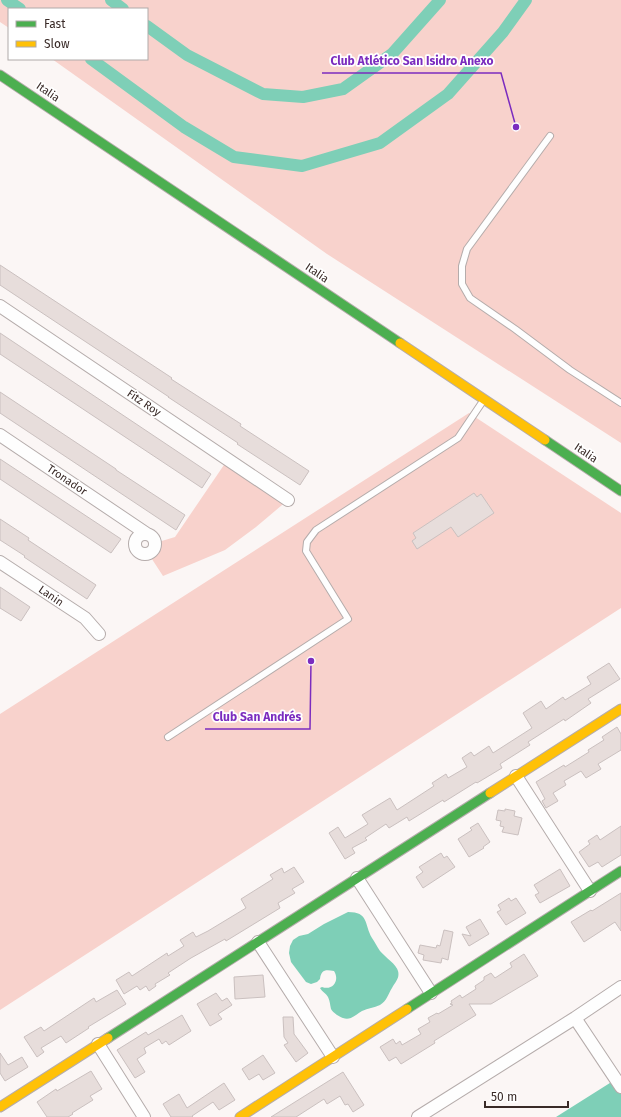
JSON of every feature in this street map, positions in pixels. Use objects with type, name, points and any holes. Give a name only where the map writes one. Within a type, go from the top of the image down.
[{"type":"street","name":"Italia","points":[[0,75],[621,491]]},
{"type":"street","name":"Fitz Roy","points":[[0,306],[288,500]]},
{"type":"street","name":"Tronador","points":[[0,435],[147,534]]},
{"type":"street","points":[[135,525],[137,532],[135,542],[136,549],[142,553],[148,553],[154,549],[155,543],[153,537],[147,534],[141,534],[136,539]]},
{"type":"street","name":"Lanin","points":[[0,562],[85,618],[99,634]]},
{"type":"street","points":[[0,1107],[621,709]]},
{"type":"street","points":[[516,776],[590,891]]},
{"type":"street","points":[[240,1117],[621,871]]},
{"type":"street","points":[[357,878],[431,993]]},
{"type":"street","points":[[258,942],[333,1057]]},
{"type":"street","points":[[418,1117],[575,1018],[621,987]]},
{"type":"street","points":[[575,1018],[621,1087]]},
{"type":"street","points":[[98,1044],[144,1117]]},
{"type":"lane","points":[[550,136],[467,249],[462,266],[462,284],[470,298],[570,370],[621,403]]},
{"type":"lane","points":[[168,737],[348,618],[306,551],[307,542],[316,530],[458,438],[484,400]]},
{"type":"shaded area","points":[[0,0],[621,0],[621,443],[327,254],[53,60],[148,60],[148,8],[8,8],[8,27],[0,22]]},
{"type":"shaded area","points":[[469,413],[621,513],[621,608],[0,1010],[0,714]]},
{"type":"shaded area","points":[[228,459],[288,500],[256,527],[225,550],[163,576],[148,553],[153,549],[155,543],[175,537]]},
{"type":"shaded area","points":[[348,912],[359,914],[363,917],[372,938],[382,953],[395,966],[398,976],[386,999],[382,1003],[346,1019],[338,1016],[331,1009],[328,997],[320,988],[326,988],[334,984],[336,981],[336,974],[334,971],[328,970],[322,972],[320,979],[317,982],[311,984],[306,982],[291,962],[289,953],[293,940],[299,936],[308,934]]},
{"type":"shaded area","points":[[621,1076],[621,1117],[556,1117]]},
{"type":"building","points":[[0,265],[241,424],[240,426],[309,471],[300,485],[0,285]]},
{"type":"building","points":[[0,333],[211,474],[202,488],[0,354]]},
{"type":"building","points":[[0,392],[185,515],[176,530],[0,413]]},
{"type":"building","points":[[0,459],[121,539],[111,553],[0,479]]},
{"type":"building","points":[[474,493],[477,497],[481,494],[494,513],[458,537],[451,527],[417,549],[412,541],[416,538],[413,533]]},
{"type":"building","points":[[0,519],[29,538],[28,540],[96,585],[87,599],[0,540]]},
{"type":"building","points":[[0,587],[30,607],[21,621],[0,608]]},
{"type":"building","points":[[609,663],[620,679],[588,699],[591,703],[565,721],[564,719],[528,742],[530,745],[500,764],[502,768],[477,783],[476,782],[444,802],[443,800],[409,821],[407,817],[389,828],[386,824],[365,838],[367,840],[352,848],[355,853],[345,859],[329,833],[338,827],[345,838],[368,824],[362,815],[390,798],[397,810],[434,786],[432,783],[446,774],[448,778],[467,767],[462,758],[471,752],[474,756],[489,746],[493,753],[532,728],[523,713],[541,701],[546,709],[563,697],[565,700],[591,684],[587,677]]},
{"type":"building","points":[[617,727],[621,734],[621,750],[598,764],[601,769],[586,778],[581,771],[564,781],[566,785],[553,793],[558,801],[546,808],[542,801],[545,799],[536,782],[564,765],[565,767],[589,752],[588,750],[604,740],[602,737]]},
{"type":"building","points":[[505,809],[515,811],[514,816],[522,818],[518,835],[502,832],[504,827],[500,826],[501,821],[496,820],[498,810],[505,811]]},
{"type":"building","points":[[478,823],[490,842],[483,847],[484,848],[469,857],[458,839],[472,830],[470,828]]},
{"type":"building","points":[[621,826],[621,855],[602,867],[598,862],[589,867],[579,852],[590,844],[588,841],[597,835],[600,840]]},
{"type":"building","points":[[441,853],[444,858],[447,856],[455,867],[423,888],[416,877],[423,872],[419,867]]},
{"type":"building","points":[[294,867],[304,882],[292,889],[295,893],[278,903],[280,908],[226,941],[225,939],[191,958],[168,973],[170,975],[155,984],[156,986],[149,991],[146,986],[140,990],[137,986],[124,994],[116,980],[129,972],[132,976],[167,953],[168,956],[184,946],[180,940],[193,932],[196,937],[246,908],[241,899],[273,879],[270,875],[282,868],[284,873]]},
{"type":"building","points":[[560,869],[570,886],[540,903],[535,895],[539,893],[534,885]]},
{"type":"building","points":[[621,893],[621,931],[615,922],[584,942],[571,922]]},
{"type":"building","points":[[509,898],[511,901],[516,898],[526,913],[506,925],[497,912],[501,910],[498,905]]},
{"type":"building","points":[[480,919],[489,934],[469,946],[462,934],[471,936],[466,927]]},
{"type":"building","points":[[444,930],[453,932],[448,960],[442,958],[441,963],[423,960],[424,955],[418,953],[420,945],[436,948],[437,945],[440,946]]},
{"type":"building","points":[[524,954],[538,976],[491,1004],[469,1004],[476,1015],[434,1041],[435,1043],[401,1064],[396,1057],[389,1061],[380,1047],[393,1039],[396,1044],[400,1041],[402,1045],[421,1034],[418,1029],[430,1022],[428,1018],[453,1005],[450,1004],[452,1003],[451,1001],[460,995],[462,998],[476,989],[475,986],[484,980],[484,977],[491,973],[495,978],[512,967],[510,963]]},
{"type":"building","points":[[263,975],[265,997],[235,999],[234,977]]},
{"type":"building","points":[[117,990],[126,1004],[88,1027],[89,1028],[66,1043],[61,1036],[41,1048],[44,1052],[37,1057],[24,1037],[41,1027],[44,1031],[94,998],[96,1002]]},
{"type":"building","points":[[216,993],[222,1001],[227,998],[232,1005],[218,1014],[222,1019],[210,1026],[197,1004]]},
{"type":"building","points":[[182,1015],[191,1031],[169,1045],[166,1041],[162,1044],[159,1039],[144,1048],[146,1053],[137,1059],[145,1072],[135,1078],[117,1050],[146,1032],[148,1035]]},
{"type":"building","points":[[283,1017],[293,1017],[294,1034],[308,1053],[296,1062],[284,1045],[288,1043],[284,1037]]},
{"type":"building","points":[[0,1053],[8,1065],[22,1057],[28,1067],[5,1081],[0,1073]]},
{"type":"building","points":[[263,1055],[275,1073],[263,1080],[259,1074],[249,1080],[242,1069]]},
{"type":"building","points":[[91,1071],[102,1089],[90,1096],[93,1100],[68,1117],[47,1117],[37,1102],[56,1089],[57,1091]]},
{"type":"building","points":[[343,1072],[364,1105],[353,1112],[348,1104],[345,1105],[340,1096],[327,1104],[324,1099],[296,1117],[271,1117]]},
{"type":"building","points":[[224,1083],[235,1100],[219,1110],[213,1102],[192,1116],[193,1117],[171,1117],[163,1104],[179,1094],[187,1108]]},
{"type":"waterway","points":[[7,0],[19,8]]},
{"type":"waterway","points":[[111,0],[122,8]]},
{"type":"waterway","points":[[148,27],[187,55],[263,94],[303,97],[343,89],[392,54],[440,0]]},
{"type":"waterway","points":[[92,60],[184,127],[234,157],[302,166],[380,143],[448,94],[503,32],[526,0]]},
{"type":"traffic: fast","points":[[0,75],[400,343]]},
{"type":"traffic: fast","points":[[545,440],[621,491]]},
{"type":"traffic: fast","points":[[108,1038],[490,793]]},
{"type":"traffic: fast","points":[[407,1009],[621,871]]},
{"type":"traffic: slow","points":[[400,343],[545,440]]},
{"type":"traffic: slow","points":[[490,793],[621,709]]},
{"type":"traffic: slow","points":[[240,1117],[407,1009]]},
{"type":"traffic: slow","points":[[0,1107],[108,1038]]},
{"type":"place","name":"Club Atlético San Isidro Anexo","points":[[516,127]]},
{"type":"place","name":"Club San Andrés","points":[[311,661]]}]
